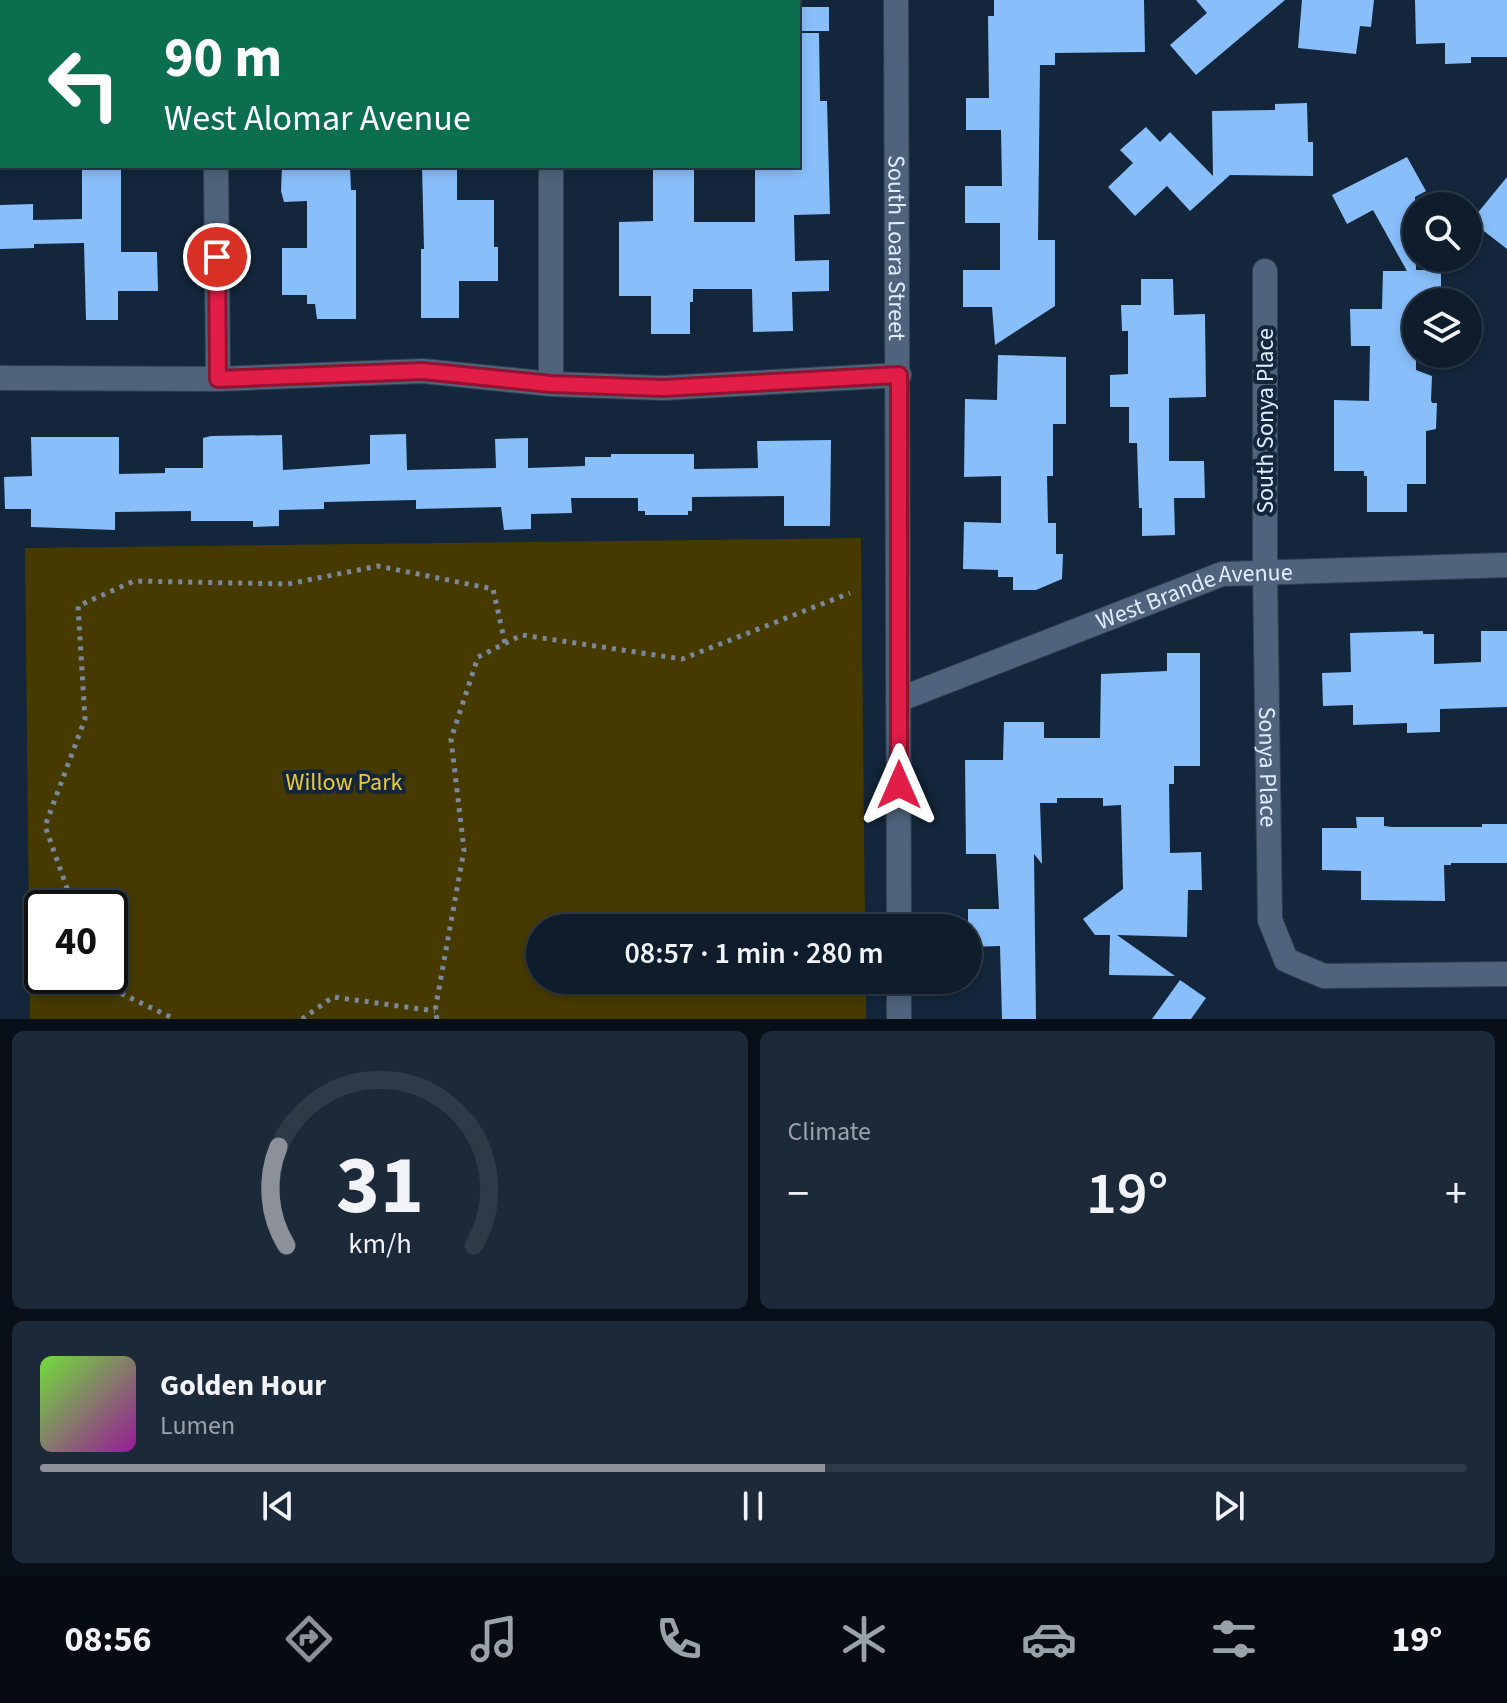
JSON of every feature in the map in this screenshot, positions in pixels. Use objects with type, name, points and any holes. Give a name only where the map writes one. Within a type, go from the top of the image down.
[{"type":"street","name":"South Loara Street","points":[[896,0],[899,914]]},
{"type":"street","points":[[216,168],[218,379]]},
{"type":"street","points":[[551,168],[551,384]]},
{"type":"street","name":"South Sonya Place","points":[[1265,271],[1265,571]]},
{"type":"street","points":[[0,378],[218,379],[423,371],[551,384],[663,388],[899,375]]},
{"type":"street","name":"West Brande Avenue","points":[[898,700],[1222,574],[1507,565]]},
{"type":"street","name":"Sonya Place","points":[[1265,571],[1270,920],[1286,960],[1324,976],[1507,974]]},
{"type":"street","points":[[899,994],[899,1019]]},
{"type":"path","points":[[68,890],[45,826],[85,719],[78,606],[134,581],[288,584],[378,566],[493,589],[505,643]]},
{"type":"path","points":[[437,1019],[435,1011],[464,850],[451,739],[478,657],[522,635],[682,659],[850,593]]},
{"type":"path","points":[[122,994],[175,1019]]},
{"type":"path","points":[[302,1019],[333,997],[435,1011]]},
{"type":"green space","name":"Willow Park","points":[[861,538],[865,914],[526,914],[526,994],[866,994],[866,1019],[30,1019],[30,994],[128,994],[128,890],[29,890],[25,548]]},
{"type":"building","points":[[994,0],[1144,0],[1145,52],[1055,53],[1055,65],[1040,65],[1038,240],[1055,240],[1055,306],[995,345],[992,307],[963,307],[963,270],[1000,270],[1000,223],[965,223],[965,186],[1002,186],[1001,130],[966,130],[966,98],[989,98],[988,16],[994,16]]},
{"type":"building","points":[[1196,0],[1285,0],[1196,75],[1170,45],[1207,13]]},
{"type":"building","points":[[1302,0],[1374,0],[1371,27],[1360,26],[1356,54],[1298,48]]},
{"type":"building","points":[[1415,0],[1507,0],[1507,57],[1471,57],[1471,63],[1445,64],[1445,43],[1416,44]]},
{"type":"building","points":[[800,7],[829,7],[829,31],[800,31]]},
{"type":"building","points":[[800,33],[819,33],[820,101],[827,101],[830,214],[794,215],[795,261],[829,260],[829,291],[792,292],[793,331],[753,332],[752,289],[693,289],[690,334],[651,334],[651,296],[619,296],[619,222],[653,221],[653,168],[694,168],[694,222],[755,222],[755,168],[800,168]]},
{"type":"building","points":[[1307,103],[1308,142],[1313,142],[1313,176],[1230,175],[1190,211],[1167,186],[1135,216],[1108,187],[1133,163],[1120,150],[1146,127],[1160,142],[1170,132],[1213,176],[1212,111],[1275,110],[1275,104]]},
{"type":"building","points":[[1407,157],[1426,191],[1402,192],[1402,262],[1373,210],[1347,224],[1332,195]]},
{"type":"building","points":[[282,168],[350,168],[351,190],[356,190],[356,319],[317,319],[315,304],[307,304],[307,295],[282,295],[282,248],[307,248],[307,201],[284,202]]},
{"type":"building","points":[[422,168],[457,168],[457,200],[494,200],[498,281],[459,281],[459,318],[421,318],[421,249],[424,249]]},
{"type":"building","points":[[82,169],[121,169],[121,252],[157,252],[158,291],[118,291],[118,320],[86,320],[84,243],[34,244],[34,248],[0,249],[0,205],[33,204],[33,220],[82,219]]},
{"type":"building","points":[[1507,177],[1507,249],[1482,230],[1482,208]]},
{"type":"building","points":[[1383,271],[1441,272],[1441,288],[1402,288],[1402,368],[1416,368],[1432,376],[1431,400],[1437,403],[1436,429],[1426,431],[1426,484],[1407,484],[1407,512],[1367,512],[1367,476],[1364,476],[1364,471],[1334,471],[1334,400],[1369,401],[1370,346],[1351,346],[1350,309],[1382,309]]},
{"type":"building","points":[[1141,279],[1173,279],[1174,315],[1205,314],[1206,397],[1169,398],[1169,461],[1204,461],[1205,498],[1174,498],[1175,535],[1142,536],[1137,443],[1129,443],[1129,407],[1110,407],[1110,375],[1128,374],[1128,331],[1122,331],[1121,305],[1141,305]]},
{"type":"building","points":[[998,355],[1066,357],[1066,424],[1053,424],[1053,476],[1047,476],[1048,523],[1056,523],[1056,554],[1063,554],[1062,579],[1036,590],[1013,590],[1013,577],[998,577],[998,570],[963,569],[964,522],[1001,523],[1001,476],[964,477],[965,399],[997,400]]},
{"type":"building","points":[[406,434],[407,470],[496,468],[495,439],[528,438],[528,468],[585,466],[585,457],[611,457],[611,454],[694,454],[694,469],[758,468],[757,441],[831,440],[830,526],[784,526],[784,496],[692,497],[692,511],[688,511],[688,515],[645,515],[645,511],[638,511],[638,498],[571,498],[572,513],[531,514],[531,529],[504,530],[501,507],[416,509],[416,500],[324,502],[324,509],[279,510],[279,526],[253,527],[253,521],[191,521],[191,511],[115,512],[115,530],[31,527],[31,509],[5,509],[4,477],[32,476],[31,437],[119,437],[119,474],[165,473],[165,468],[203,468],[203,438],[211,436],[282,435],[283,470],[370,464],[370,435]]},
{"type":"building","points":[[1423,631],[1423,634],[1434,634],[1434,664],[1481,662],[1481,631],[1507,631],[1507,707],[1440,709],[1440,732],[1407,733],[1407,723],[1353,725],[1353,705],[1323,706],[1322,673],[1351,672],[1350,633]]},
{"type":"building","points":[[1167,653],[1200,653],[1200,766],[1174,766],[1174,784],[1169,784],[1170,853],[1201,852],[1202,890],[1188,890],[1187,937],[1117,935],[1175,976],[1109,975],[1110,935],[1095,935],[1083,919],[1123,889],[1121,805],[1103,806],[1103,798],[1057,798],[1057,803],[1040,803],[1042,864],[1034,854],[1036,1019],[1002,1019],[1000,946],[982,947],[982,914],[968,914],[968,909],[999,909],[996,854],[966,854],[965,760],[1003,760],[1004,722],[1044,722],[1044,738],[1100,738],[1101,674],[1167,671]]},
{"type":"building","points":[[1356,817],[1384,817],[1384,826],[1392,827],[1507,824],[1507,863],[1444,865],[1445,901],[1361,900],[1361,871],[1322,870],[1322,828],[1357,828]]},
{"type":"building","points":[[1180,980],[1206,998],[1191,1019],[1152,1019]]},
{"type":"route","points":[[217,257],[218,379],[423,371],[551,384],[663,388],[899,375],[899,785]]}]
